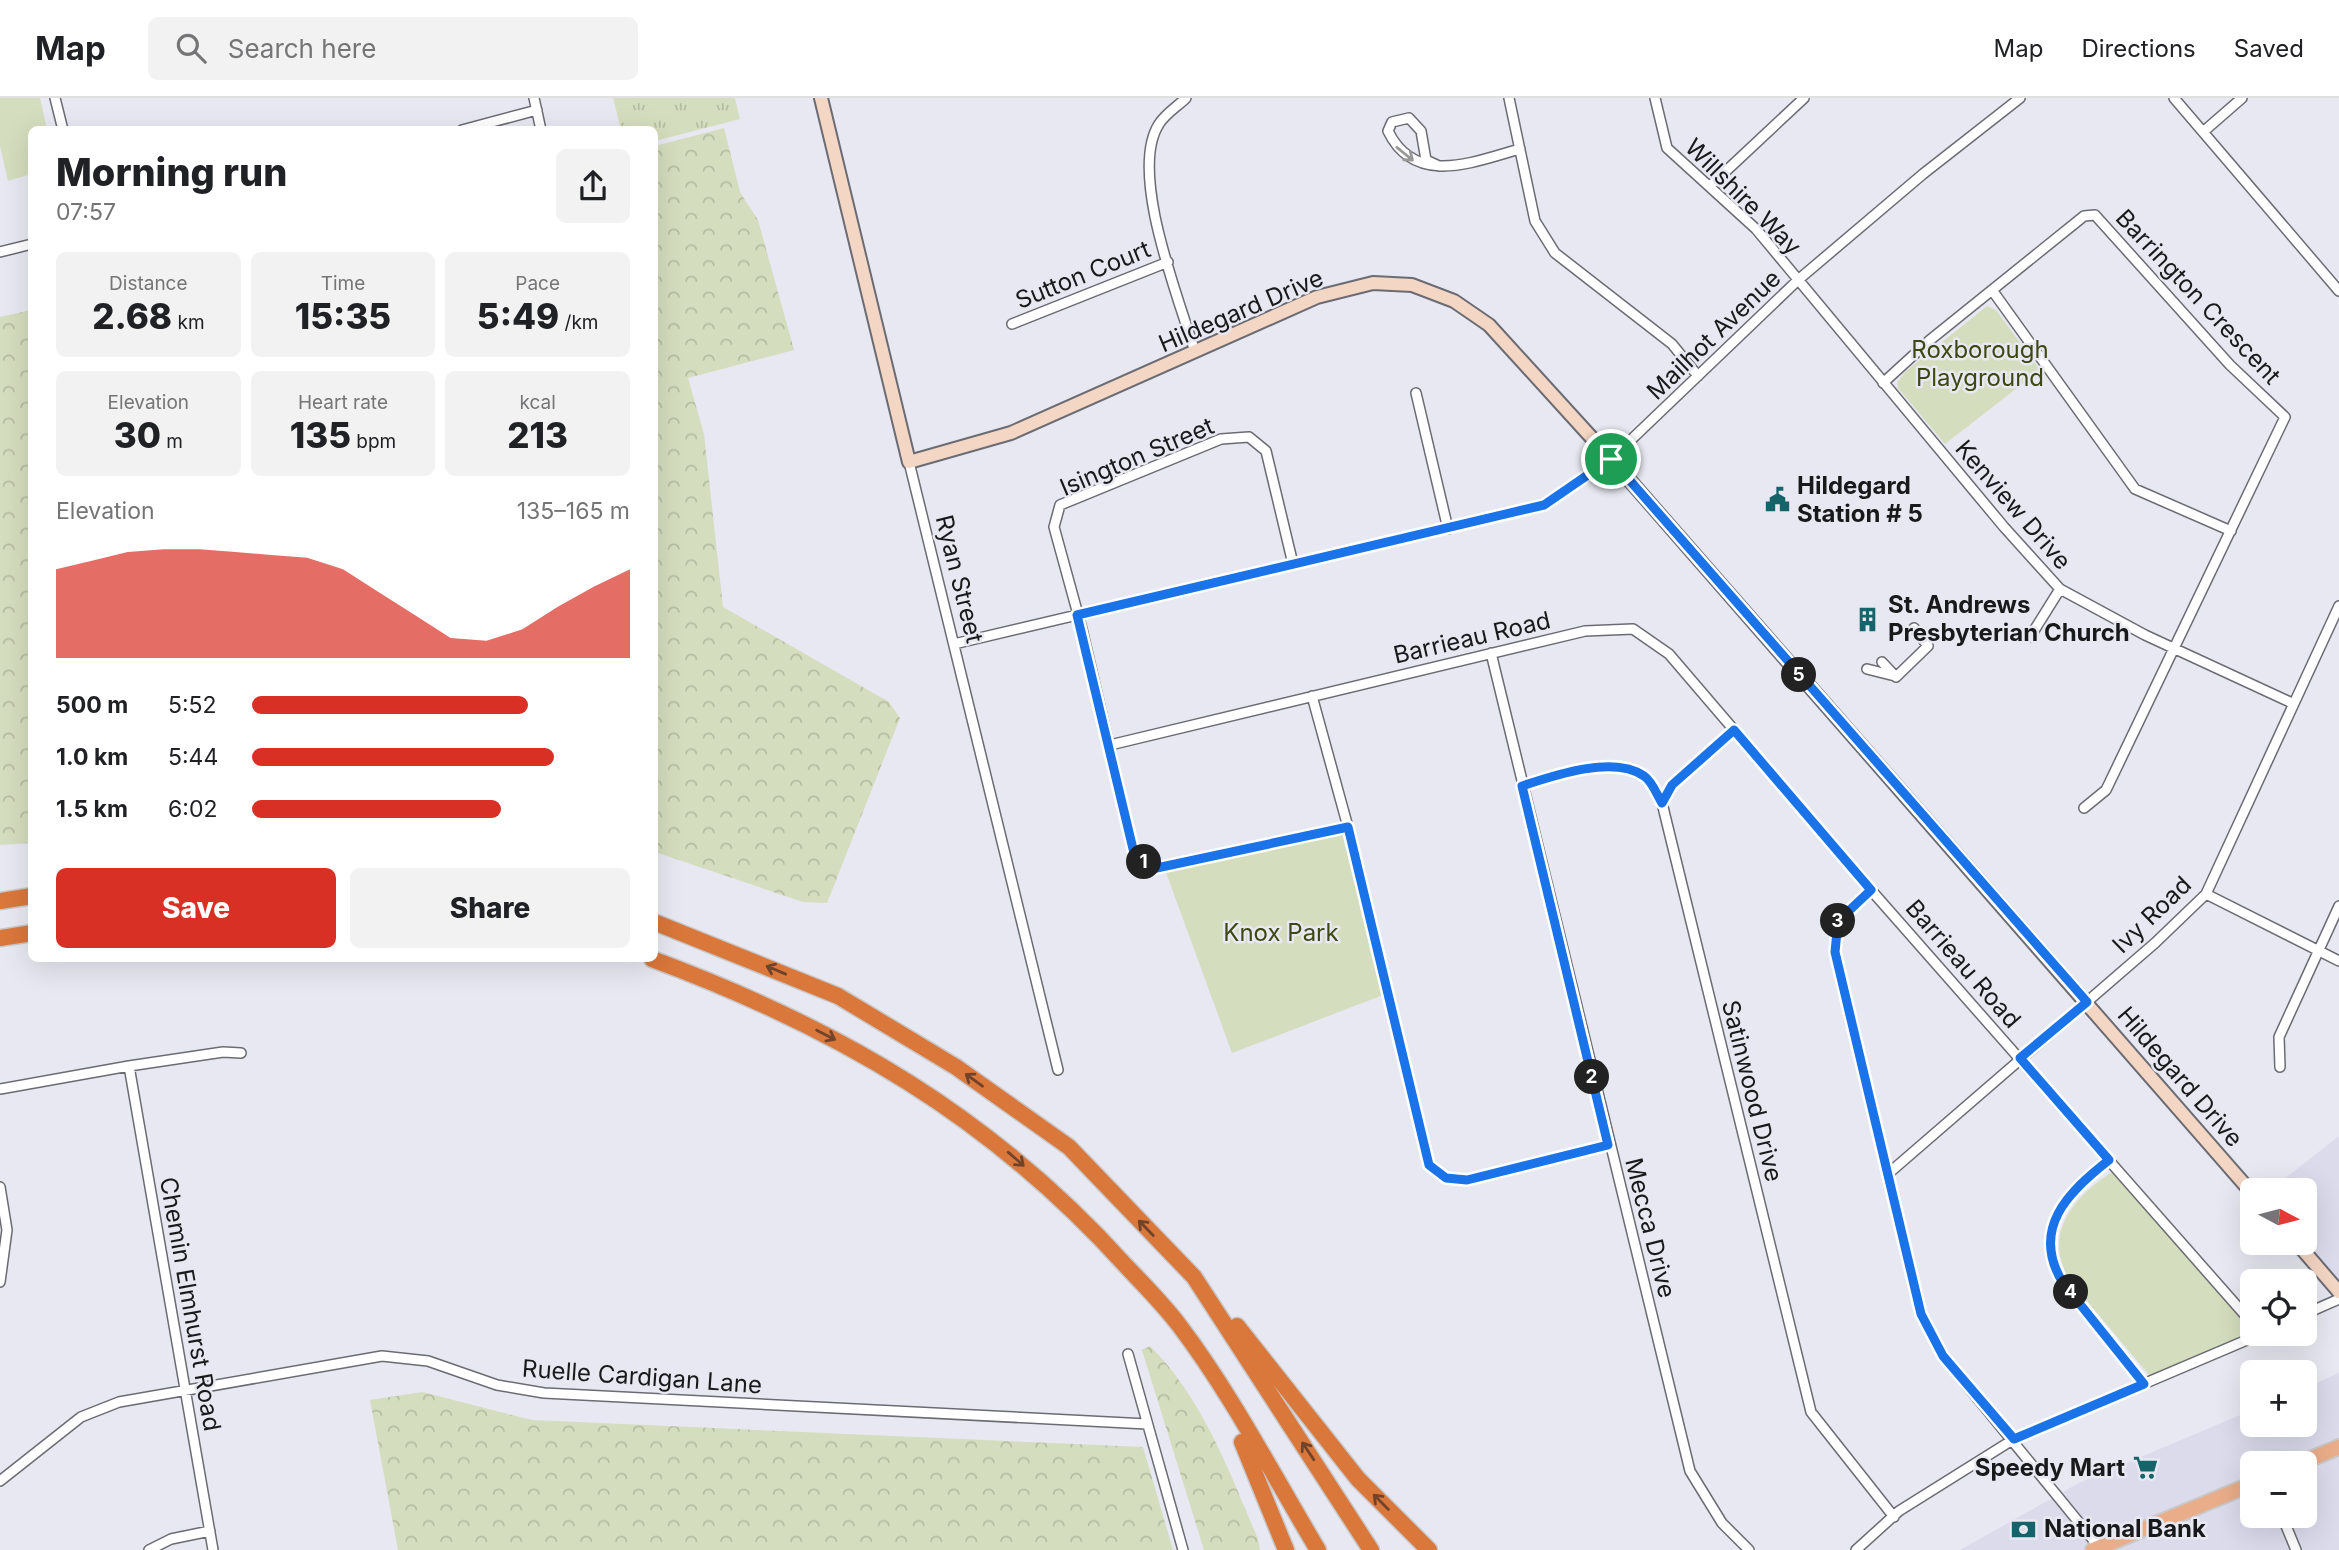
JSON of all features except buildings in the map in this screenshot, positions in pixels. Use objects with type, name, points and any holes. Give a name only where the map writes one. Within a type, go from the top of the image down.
[{"type":"highway","points":[[0,901],[28,897]]},
{"type":"highway","points":[[658,924],[838,996],[956,1067],[1069,1147],[1219,1304],[1358,1479],[1429,1550]]},
{"type":"highway","points":[[0,938],[28,934]]},
{"type":"highway","points":[[658,961],[738,991],[831,1037],[918,1086],[1001,1146],[1080,1214],[1178,1323],[1205,1362],[1318,1550]]},
{"type":"highway","points":[[1194,1277],[1371,1550]]},
{"type":"highway","points":[[1178,1323],[1251,1460],[1286,1550]]},
{"type":"main road","points":[[2317,1456],[2339,1447]]},
{"type":"main road","points":[[2096,1548],[2240,1489]]},
{"type":"street","points":[[55,98],[61,126]]},
{"type":"street","points":[[534,98],[540,126]]},
{"type":"street","name":"Ryan Street","points":[[821,98],[1058,1070]]},
{"type":"street","points":[[1186,98],[1159,123],[1150,149],[1149,191],[1195,352]]},
{"type":"street","points":[[1509,98],[1535,222],[1555,253],[1672,344],[1698,376]]},
{"type":"street","name":"Willshire Way","points":[[1656,98],[1667,148],[1756,229],[1798,280]]},
{"type":"street","points":[[1710,186],[1804,98]]},
{"type":"street","name":"Mailhot Avenue","points":[[954,644],[1544,505],[1611,459],[1798,280],[1923,174],[2020,98]]},
{"type":"street","points":[[2174,98],[2339,291]]},
{"type":"street","points":[[2203,132],[2242,98]]},
{"type":"street","points":[[477,126],[537,110]]},
{"type":"street","points":[[1439,166],[1426,160],[1421,131],[1409,118],[1392,122],[1388,131],[1396,148],[1413,162],[1439,166],[1457,166],[1520,149]]},
{"type":"street","name":"Barrington Crescent","points":[[1883,383],[2084,216],[2095,215],[2230,365],[2285,417],[2106,790],[2084,808]]},
{"type":"street","points":[[0,252],[28,245]]},
{"type":"street","name":"Sutton Court","points":[[1012,324],[1168,262]]},
{"type":"street","name":"Kenview Drive","points":[[1798,280],[2060,589],[2292,703]]},
{"type":"street","name":"Hildegard Drive","points":[[909,462],[1011,433],[1317,297],[1373,283],[1412,285],[1454,301],[1489,326],[1611,459],[2240,1179]]},
{"type":"street","points":[[1992,290],[2135,489],[2231,531]]},
{"type":"street","points":[[1416,393],[1448,528]]},
{"type":"street","name":"Isington Street","points":[[1293,564],[1266,451],[1249,436],[1221,439],[1060,505],[1055,527],[1110,745],[1134,853],[1152,869],[1348,827]]},
{"type":"street","points":[[2030,637],[2060,589]]},
{"type":"street","name":"Ivy Road","points":[[1889,1173],[2087,1002],[2206,894],[2339,606]]},
{"type":"street","points":[[1896,677],[1928,646],[1914,628]]},
{"type":"street","name":"Barrieau Road","points":[[1110,745],[1586,631],[1633,629],[1669,654],[1871,890],[2240,1309]]},
{"type":"street","name":"Mecca Drive","points":[[1491,653],[1608,1145],[1690,1471],[1722,1523],[1749,1550]]},
{"type":"street","points":[[1882,662],[1896,677]]},
{"type":"street","points":[[1867,669],[1896,677]]},
{"type":"street","points":[[1312,696],[1348,827],[1429,1165],[1446,1178],[1467,1180],[1608,1145]]},
{"type":"street","points":[[1662,803],[1672,785],[1734,730]]},
{"type":"street","name":"Satinwood Drive","points":[[1522,786],[1575,770],[1626,767],[1647,777],[1662,803],[1811,1412],[1894,1517]]},
{"type":"street","points":[[1871,890],[1838,921],[1835,952],[1921,1314],[1943,1356],[2014,1439],[2096,1548]]},
{"type":"street","points":[[2206,894],[2320,949],[2339,961]]},
{"type":"street","points":[[2280,1067],[2279,1037],[2339,906]]},
{"type":"street","points":[[0,1089],[129,1066],[223,1052],[241,1053]]},
{"type":"street","name":"Chemin Elmhurst Road","points":[[129,1066],[213,1550]]},
{"type":"street","points":[[2109,1160],[2068,1196],[2053,1220],[2050,1240],[2057,1272],[2063,1283],[2144,1384]]},
{"type":"street","points":[[0,1187],[7,1230],[0,1282]]},
{"type":"street","points":[[2307,1255],[2339,1292]]},
{"type":"street","points":[[2317,1309],[2339,1299]]},
{"type":"street","points":[[1856,1550],[1894,1517],[2014,1439],[2240,1343]]},
{"type":"street","points":[[1128,1354],[1183,1550]]},
{"type":"street","name":"Ruelle Cardigan Lane","points":[[0,1481],[81,1417],[119,1402],[187,1392],[328,1364],[403,1356],[497,1385],[544,1393],[1147,1424]]},
{"type":"street","points":[[2287,1528],[2296,1550]]},
{"type":"street","points":[[149,1550],[171,1539],[210,1531]]},
{"type":"shaded area","points":[[2339,1136],[2339,1292],[2307,1255],[2317,1255],[2317,1178],[2285,1178]]},
{"type":"shaded area","points":[[2339,1373],[2339,1550],[1960,1550],[2079,1483],[2240,1415],[2240,1437],[2317,1437],[2317,1383]]},
{"type":"green space","points":[[0,98],[40,98],[46,126],[28,126],[28,175],[8,181],[0,146]]},
{"type":"green space","points":[[613,98],[735,98],[740,119],[658,140],[658,126],[620,126]]},
{"type":"green space","points":[[724,128],[740,192],[758,220],[794,350],[688,378],[704,434],[723,607],[889,702],[900,718],[827,903],[803,902],[658,853],[658,145]]},
{"type":"green space","name":"Roxborough Playground","points":[[1987,306],[1996,310],[2040,370],[1945,444],[1898,388],[1897,383],[1905,372]]},
{"type":"green space","points":[[28,311],[28,843],[0,845],[0,317]]},
{"type":"green space","name":"Knox Park","points":[[1348,827],[1383,995],[1232,1053],[1164,867]]},
{"type":"green space","points":[[2112,1172],[2240,1316],[2240,1337],[2150,1376],[2075,1288],[2062,1262],[2059,1246],[2066,1217],[2075,1204]]},
{"type":"green space","points":[[1150,1346],[1185,1388],[1200,1412],[1237,1488],[1260,1550],[1204,1550],[1142,1350]]},
{"type":"green space","points":[[422,1392],[532,1420],[1143,1447],[1173,1550],[398,1550],[370,1400]]},
{"type":"place","name":"Hildegard Station # 5","points":[[1777,500]]},
{"type":"place","name":"St. Andrews Presbyterian Church","points":[[1868,619]]},
{"type":"place","name":"Speedy Mart","points":[[2145,1468]]},
{"type":"place","name":"National Bank","points":[[2024,1529]]},
{"type":"route","points":[[1611,459],[2087,1002],[2031,1052],[2020,1058],[2109,1160],[2068,1196],[2053,1220],[2050,1240],[2057,1272],[2063,1283],[2144,1384],[2014,1439],[1943,1356],[1921,1314],[1835,952],[1838,921],[1871,890],[1734,730],[1672,785],[1662,803],[1647,777],[1626,767],[1575,770],[1522,786],[1608,1145],[1467,1180],[1446,1178],[1429,1165],[1348,827],[1152,869],[1134,853],[1077,615],[1544,505],[1611,459]]}]
